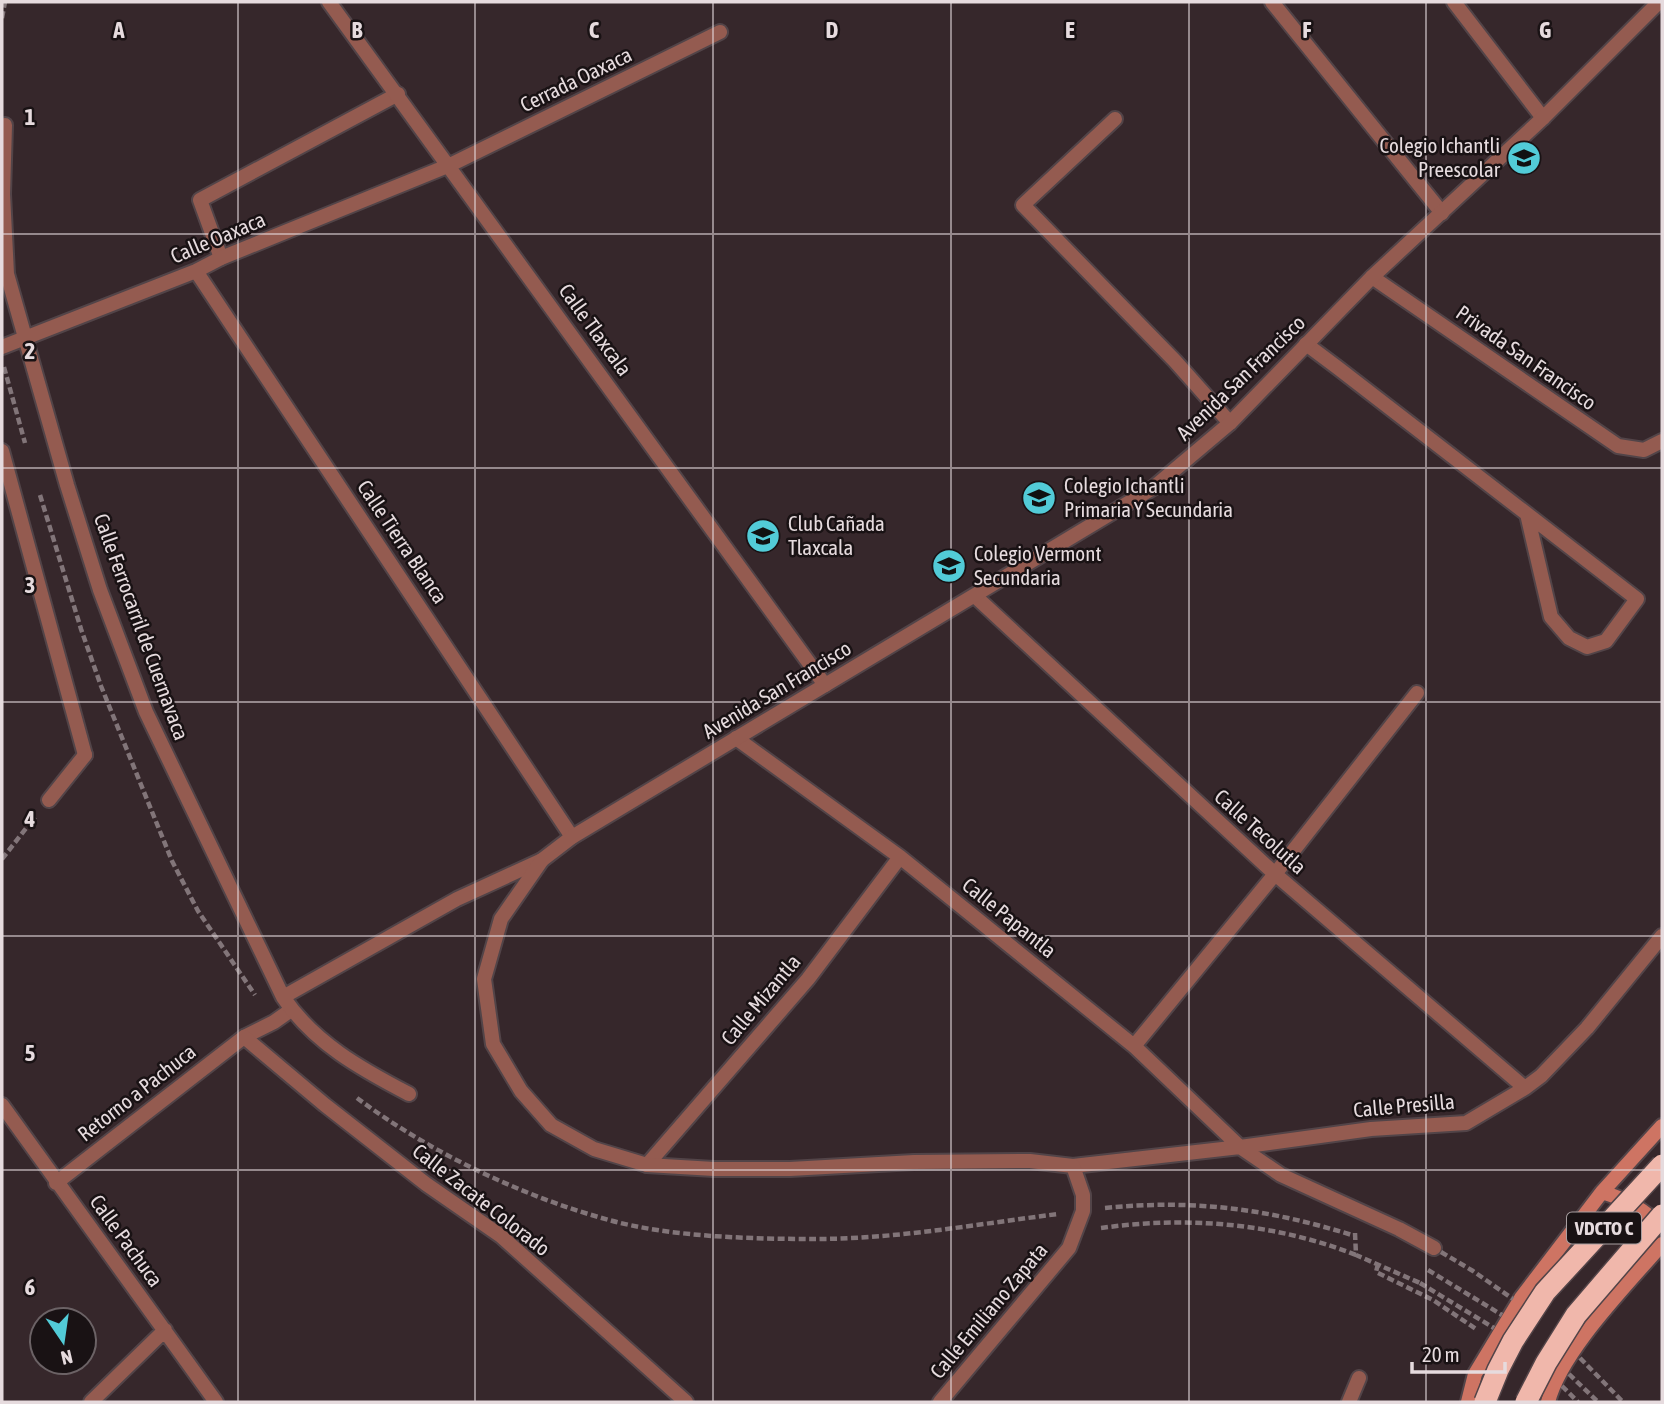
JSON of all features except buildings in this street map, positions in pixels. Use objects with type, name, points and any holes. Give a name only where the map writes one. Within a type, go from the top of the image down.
[{"type":"highway","name":"VDCTO C","points":[[1485,1402],[1497,1370],[1545,1292],[1662,1165]]},
{"type":"highway","name":"VDCTO C","points":[[1526,1402],[1576,1315],[1662,1215]]},
{"type":"main road","points":[[1468,1402],[1475,1374],[1521,1298],[1602,1192],[1662,1126]]},
{"type":"main road","points":[[1602,1192],[1639,1207],[1662,1229]]},
{"type":"main road","points":[[1548,1402],[1551,1390],[1584,1335],[1662,1244]]},
{"type":"street","name":"Calle Tlaxcala","points":[[329,2],[450,165],[825,685]]},
{"type":"street","points":[[1272,2],[1442,214]]},
{"type":"street","points":[[1454,2],[1543,118]]},
{"type":"street","name":"Avenida San Francisco","points":[[274,1022],[287,1003],[457,899],[542,860],[572,837],[976,597],[1153,488],[1230,423],[1372,277],[1543,118],[1659,2]]},
{"type":"street","name":"Cerrada Oaxaca","points":[[450,165],[720,32]]},
{"type":"street","points":[[222,258],[200,200],[398,94]]},
{"type":"street","points":[[1115,119],[1023,205],[1175,361],[1230,423]]},
{"type":"street","name":"Calle Ferrocarril de Cuernavaca","points":[[5,125],[3,194],[7,274],[100,590],[146,712],[287,1003],[313,1033],[357,1068],[410,1094]]},
{"type":"street","name":"Calle Oaxaca","points":[[2,346],[196,271],[450,165]]},
{"type":"street","name":"Calle Tierra Blanca","points":[[196,271],[572,837]]},
{"type":"street","name":"Privada San Francisco","points":[[1372,277],[1618,446],[1644,450],[1662,441]]},
{"type":"street","points":[[1306,344],[1527,514],[1637,599],[1606,641],[1587,647],[1569,638],[1551,617],[1527,514]]},
{"type":"street","points":[[2,451],[85,755],[49,800]]},
{"type":"street","name":"Calle Tecolutla","points":[[976,597],[1275,874],[1525,1088]]},
{"type":"street","points":[[1134,1046],[1275,874],[1417,693]]},
{"type":"street","name":"Calle Papantla","points":[[736,738],[900,857],[1134,1046],[1241,1147]]},
{"type":"street","name":"Calle Mizantla","points":[[647,1164],[808,979],[900,857]]},
{"type":"street","name":"Avenida San Francisco","points":[[542,860],[501,919],[484,979],[493,1044],[521,1091],[551,1125],[594,1149],[647,1164],[714,1169],[790,1169],[914,1162],[1030,1161],[1073,1166]]},
{"type":"street","name":"Calle Presilla","points":[[1241,1147],[1371,1129],[1465,1123],[1541,1076],[1587,1028],[1662,936]]},
{"type":"street","name":"Retorno a Pachuca","points":[[56,1183],[244,1037],[274,1022]]},
{"type":"street","name":"Calle Zacate Colorado","points":[[244,1037],[426,1184],[501,1236],[686,1402]]},
{"type":"street","name":"Calle Pachuca","points":[[2,1105],[216,1402]]},
{"type":"street","points":[[1073,1166],[1241,1147],[1281,1175],[1434,1248]]},
{"type":"street","name":"Calle Emiliano Zapata","points":[[940,1402],[1069,1248],[1083,1211],[1083,1195],[1073,1166]]},
{"type":"street","points":[[91,1402],[166,1331]]},
{"type":"street","points":[[1349,1402],[1359,1378]]},
{"type":"path","points":[[2,19],[5,2]]},
{"type":"path","points":[[2,359],[26,445]]},
{"type":"path","points":[[37,485],[97,674],[172,861],[198,911],[274,1022]]},
{"type":"path","points":[[2,859],[49,800]]},
{"type":"path","points":[[349,1092],[386,1119],[477,1170],[577,1210],[640,1227],[693,1233],[816,1239],[1044,1216]]},
{"type":"path","points":[[1131,1206],[1177,1203],[1212,1205],[1302,1220],[1363,1240]]},
{"type":"path","points":[[1075,1231],[1118,1226],[1232,1224],[1280,1231],[1326,1243],[1420,1283]]},
{"type":"path","points":[[1355,1237],[1356,1255]]},
{"type":"path","points":[[1378,1264],[1376,1272],[1433,1300],[1494,1342]]},
{"type":"path","points":[[1416,1264],[1429,1270]]},
{"type":"place","name":"Colegio Ichantli Preescolar","points":[[1524,158]]},
{"type":"place","name":"Colegio Ichantli Primaria Y Secundaria","points":[[1039,498]]},
{"type":"place","name":"Club Cañada Tlaxcala","points":[[763,536]]},
{"type":"place","name":"Colegio Vermont Secundaria","points":[[949,566]]}]
